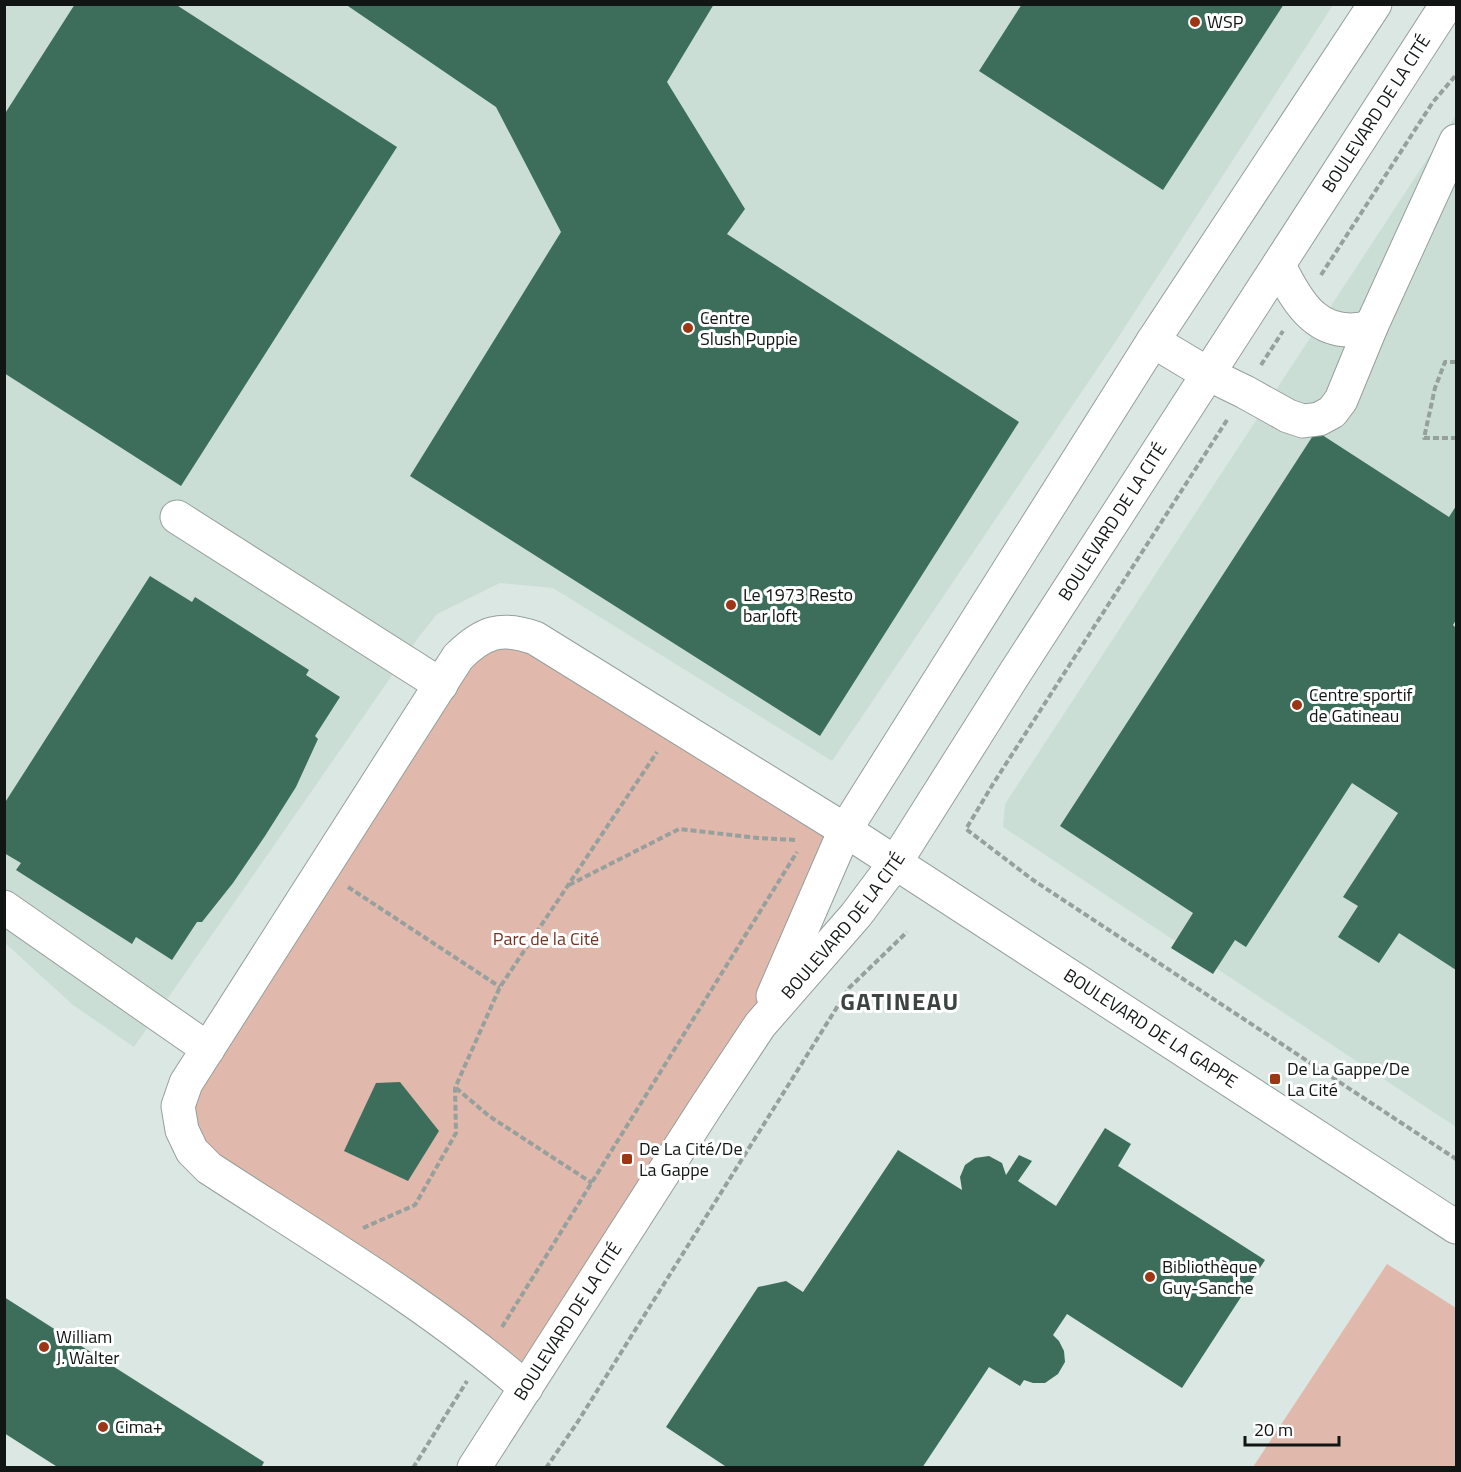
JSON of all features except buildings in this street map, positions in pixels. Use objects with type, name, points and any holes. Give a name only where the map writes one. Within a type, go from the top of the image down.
[{"type":"street","name":"BOULEVARD DE LA CITÉ","points":[[760,1025],[845,830],[1153,341],[1376,4]]},
{"type":"street","name":"BOULEVARD DE LA CITÉ","points":[[474,1467],[760,1025],[856,915],[895,862],[1447,4]]},
{"type":"street","points":[[1406,69],[1456,16]]},
{"type":"street","points":[[1153,341],[1208,374],[1288,416],[1303,421],[1319,419],[1332,412],[1341,400],[1371,327],[1456,141]]},
{"type":"street","points":[[1279,265],[1294,296],[1325,325],[1338,330],[1354,331],[1371,327]]},
{"type":"street","points":[[177,517],[441,685]]},
{"type":"street","name":"BOULEVARD DE LA GAPPE","points":[[526,1388],[485,1353],[344,1255],[209,1168],[192,1151],[182,1130],[178,1106],[186,1083],[458,657],[473,643],[493,634],[514,631],[535,638],[845,830],[1456,1227]]},
{"type":"street","points":[[4,907],[208,1049]]},
{"type":"path","points":[[1456,75],[1433,102],[1301,305],[966,829],[1033,879],[1456,1159]]},
{"type":"path","points":[[1456,362],[1445,362],[1435,388],[1424,438],[1456,438]]},
{"type":"path","points":[[344,1255],[360,1229],[415,1205],[456,1133],[455,1088],[500,987],[674,725]]},
{"type":"path","points":[[568,885],[679,829],[758,838],[806,838]]},
{"type":"path","points":[[413,1467],[799,849]]},
{"type":"path","points":[[322,871],[500,987]]},
{"type":"path","points":[[546,1467],[583,1414],[849,988],[907,932]]},
{"type":"path","points":[[455,1088],[489,1116],[592,1183]]},
{"type":"shaded area","points":[[9,4],[1333,5],[1114,344],[832,761],[553,588],[500,583],[437,614],[418,638],[134,1047],[73,1005],[5,943],[4,12]]},
{"type":"shaded area","points":[[1456,115],[1456,1127],[1003,827],[1005,804]]},
{"type":"green space","name":"Parc de la Cité","points":[[514,631],[845,830],[760,1025],[526,1388],[209,1168],[186,1083],[458,657]]},
{"type":"green space","points":[[1387,1264],[1456,1308],[1456,1467],[1253,1467]]},
{"type":"place","name":"WSP","points":[[1195,22]]},
{"type":"place","name":"Centre Slush Puppie","points":[[688,328]]},
{"type":"place","name":"Le 1973 Resto bar loft","points":[[731,605]]},
{"type":"place","name":"Centre sportif de Gatineau","points":[[1297,705]]},
{"type":"place","name":"De La Gappe/De La Cité","points":[[1275,1079]]},
{"type":"place","name":"De La Cité/De La Gappe","points":[[627,1159]]},
{"type":"place","name":"Bibliothèque Guy-Sanche","points":[[1150,1277]]},
{"type":"place","name":"William J. Walter","points":[[44,1347]]},
{"type":"place","name":"Cima+","points":[[103,1427]]},
{"type":"district","name":"GATINEAU","points":[[900,1002]]}]
